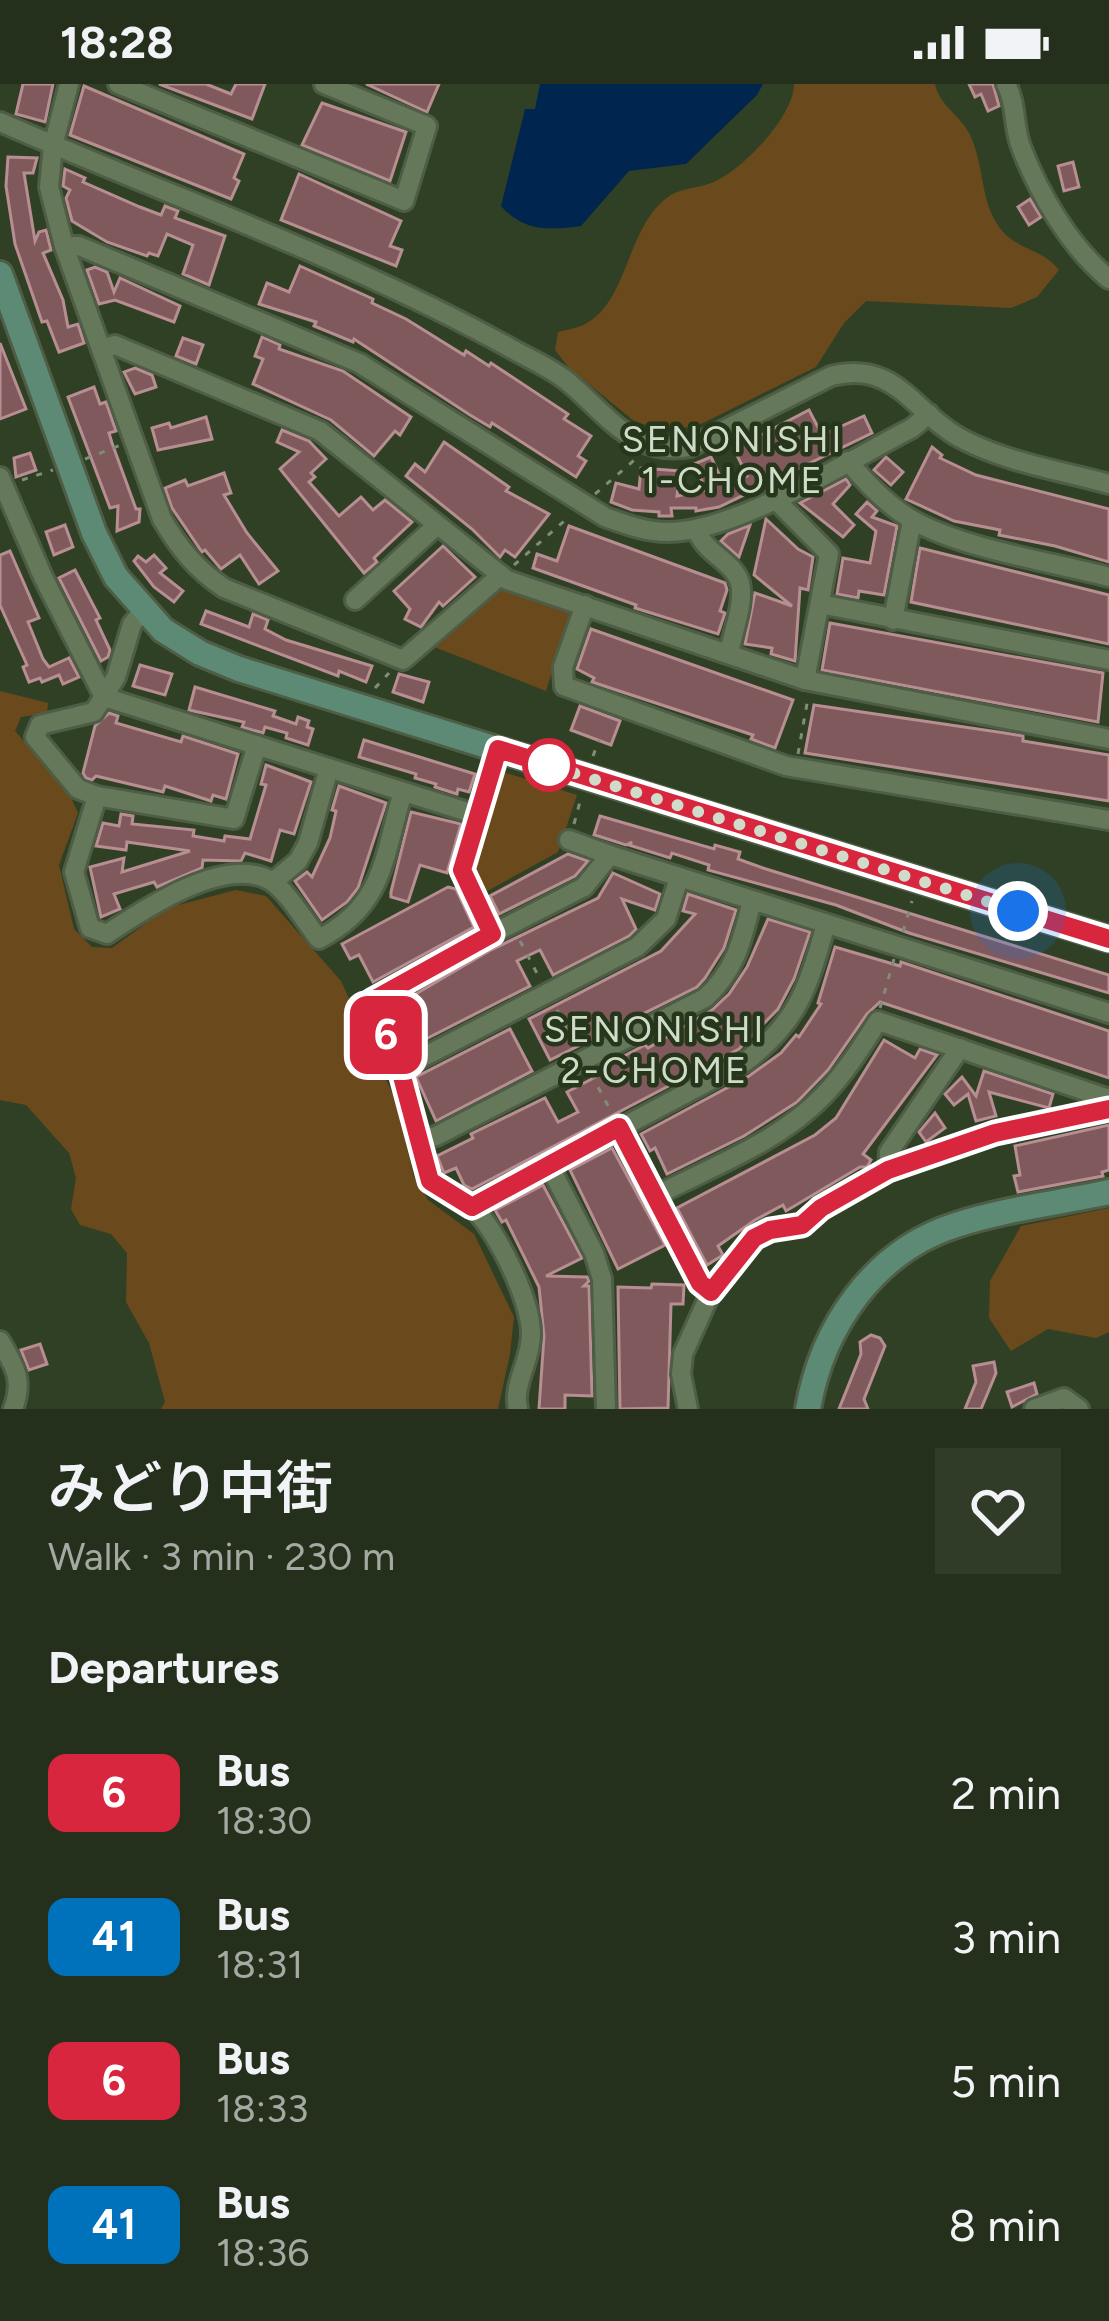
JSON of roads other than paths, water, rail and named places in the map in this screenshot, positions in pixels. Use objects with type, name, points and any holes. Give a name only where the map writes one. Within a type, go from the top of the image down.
[{"type":"street","points":[[69,84],[53,146],[49,187],[64,246],[161,519],[179,549],[200,572],[224,588],[403,660],[501,575]]},
{"type":"street","points":[[118,84],[404,201],[427,126],[324,84]]},
{"type":"street","points":[[1006,84],[1016,104],[1020,146],[1064,230],[1109,279]]},
{"type":"street","points":[[0,122],[414,297],[562,377],[647,447],[669,451],[690,447],[831,376],[852,371],[893,383],[964,441],[1109,484]]},
{"type":"street","points":[[64,246],[79,246],[359,363],[604,517],[638,529],[697,529],[738,517],[912,428],[928,414]]},
{"type":"street","points":[[0,274],[94,533],[116,577],[164,629],[200,653],[1109,939]]},
{"type":"street","points":[[101,349],[115,345],[320,431],[501,575],[808,681],[1109,739]]},
{"type":"street","points":[[848,460],[869,488],[912,520],[960,539],[1109,577]]},
{"type":"street","points":[[1,484],[104,697],[477,815]]},
{"type":"street","points":[[774,498],[829,554],[808,681]]},
{"type":"street","points":[[893,620],[912,520]]},
{"type":"street","points":[[356,600],[436,526]]},
{"type":"street","points":[[697,529],[700,542],[739,577],[741,590],[728,654]]},
{"type":"street","points":[[820,604],[1109,660]]},
{"type":"street","points":[[585,605],[562,667],[564,686],[795,768],[1109,820]]},
{"type":"street","points":[[144,610],[132,624],[116,677],[94,712],[40,725],[35,737],[78,789],[234,819],[257,745]]},
{"type":"street","points":[[492,934],[462,870],[498,749]]},
{"type":"street","points":[[273,882],[298,861],[308,843],[329,768]]},
{"type":"street","points":[[98,796],[74,872],[90,928],[107,934],[159,899],[230,874],[252,875],[273,882],[319,939],[341,928],[370,899],[404,792]]},
{"type":"street","points":[[569,840],[1109,1013]]},
{"type":"street","points":[[518,1409],[515,1398],[532,1336],[530,1313],[494,1239],[472,1207],[430,1181],[400,1069],[373,1000],[584,887],[610,854]]},
{"type":"street","points":[[400,1069],[654,934],[666,919],[679,878]]},
{"type":"street","points":[[419,1140],[436,1136],[705,998],[725,979],[738,956],[752,901]]},
{"type":"street","points":[[472,1207],[745,1062],[768,1044],[792,1019],[808,986],[826,924]]},
{"type":"street","points":[[655,1196],[780,1131],[820,1100],[878,1021],[1109,1099]]},
{"type":"street","points":[[888,1170],[889,1152],[960,1048]]},
{"type":"street","points":[[688,1409],[682,1354],[711,1292],[754,1238],[802,1225],[821,1208],[888,1170],[995,1133],[1109,1109]]},
{"type":"street","points":[[619,1127],[700,1283],[711,1292]]},
{"type":"street","points":[[549,1165],[594,1253],[602,1279],[606,1409]]},
{"type":"street","points":[[808,1409],[824,1349],[843,1313],[891,1259],[954,1225],[1109,1192]]},
{"type":"street","points":[[0,1341],[19,1373],[20,1390],[13,1409]]},
{"type":"street","points":[[1034,1409],[1064,1398],[1078,1409]]},
{"type":"water","points":[[540,84],[763,84],[686,164],[629,171],[581,226],[548,228],[519,221],[501,206],[525,109],[535,109]]},
{"type":"district","name":"SENONISHI 1-CHOME","points":[[733,460]]},
{"type":"district","name":"SENONISHI 2-CHOME","points":[[655,1050]]}]
